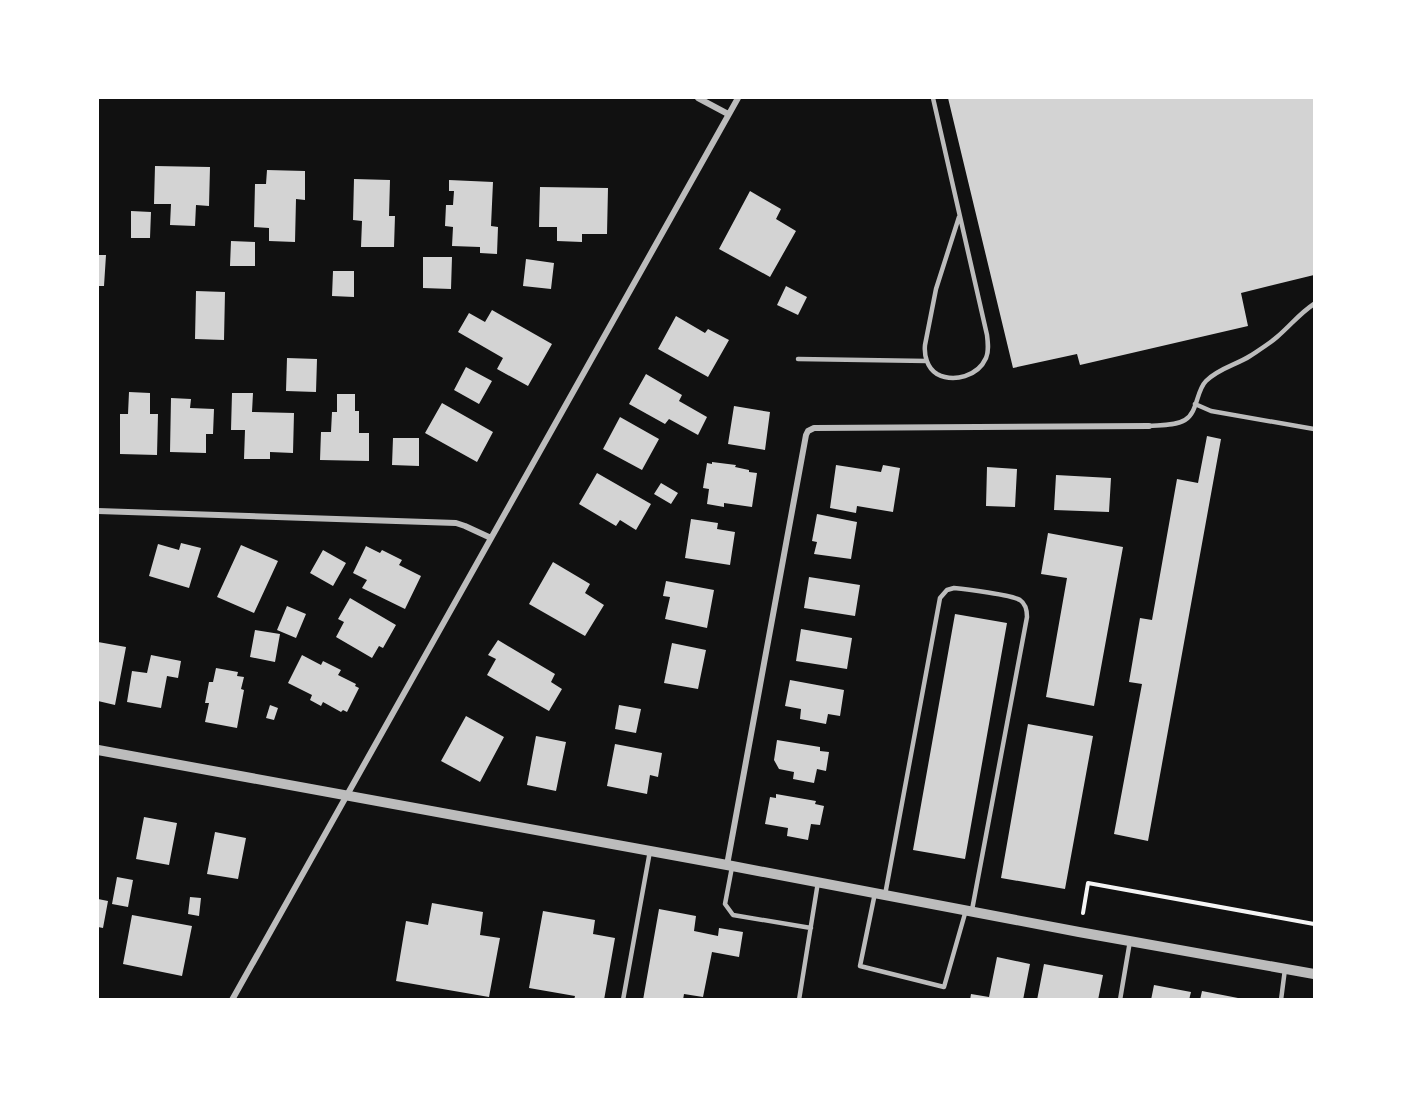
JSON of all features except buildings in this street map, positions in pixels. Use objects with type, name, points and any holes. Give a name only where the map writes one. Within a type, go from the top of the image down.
[{"type":"street","points":[[698,98],[728,114]]},
{"type":"street","points":[[232,999],[738,98]]},
{"type":"street","points":[[730,865],[808,431],[813,428],[1149,426]]},
{"type":"street","points":[[98,511],[456,523],[491,538]]},
{"type":"street","points":[[98,750],[1314,974]]},
{"type":"lane","points":[[933,98],[987,335],[987,357],[974,373],[964,377],[937,374],[930,368],[924,353],[936,288],[959,217]]},
{"type":"lane","points":[[1149,426],[1184,421],[1190,416],[1199,390],[1209,378],[1220,370],[1246,359],[1277,337],[1314,304]]},
{"type":"lane","points":[[798,359],[927,361]]},
{"type":"lane","points":[[1195,404],[1211,411],[1314,429]]},
{"type":"lane","points":[[957,588],[1014,598],[1023,603],[1027,609],[1027,617],[969,911],[944,987],[860,966],[880,894],[940,598],[947,590],[957,588]]},
{"type":"lane","points":[[623,999],[650,851]]},
{"type":"lane","points":[[730,865],[725,904],[733,915],[811,928]]},
{"type":"lane","points":[[799,999],[818,882]]},
{"type":"lane","points":[[1120,999],[1130,941]]},
{"type":"lane","points":[[1281,999],[1285,969]]},
{"type":"path","points":[[1079,932],[1088,883],[1314,924]]}]
